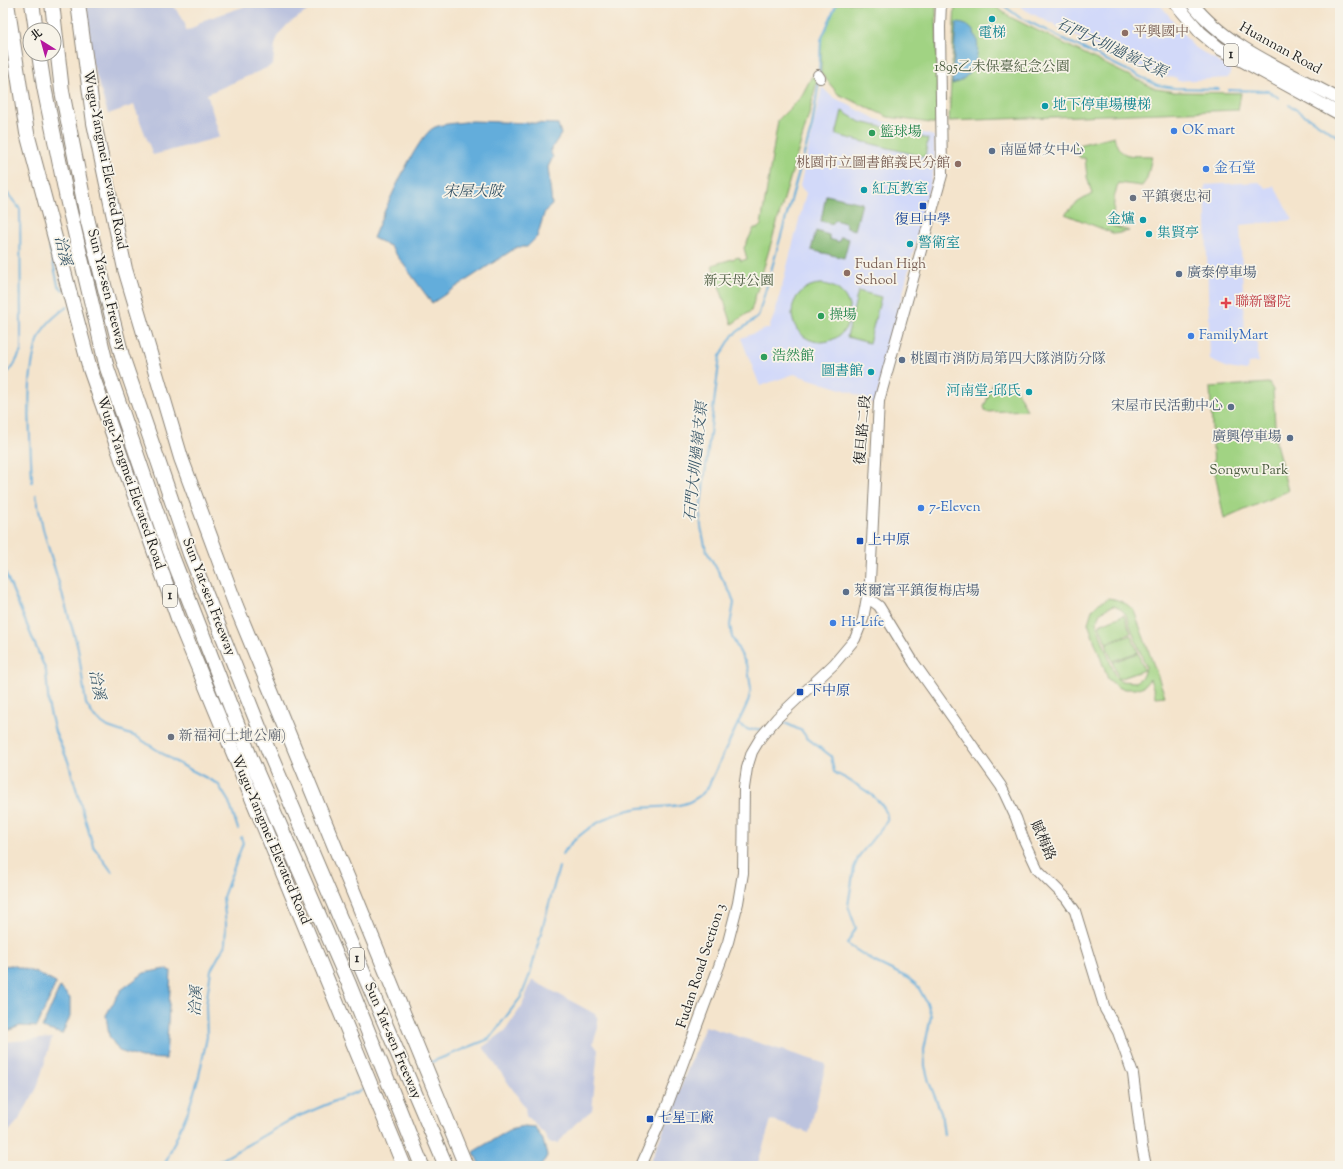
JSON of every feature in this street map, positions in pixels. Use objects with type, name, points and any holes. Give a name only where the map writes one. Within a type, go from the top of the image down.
[{"type":"highway","name":"Wugu-Yangmei Elevated Road","points":[[7,3],[27,133],[90,369],[179,621],[404,1166]]},
{"type":"highway","points":[[32,3],[35,22]]},
{"type":"highway","name":"Sun Yat-sen Freeway","points":[[52,3],[62,91],[88,222],[122,356],[190,554],[263,737],[446,1166]]},
{"type":"highway","name":"Wugu-Yangmei Elevated Road","points":[[78,3],[94,123],[125,269],[181,458],[236,606],[466,1166]]},
{"type":"highway","name":"Sun Yat-sen Freeway","points":[[40,62],[67,198],[107,368],[170,551],[251,759],[349,984],[422,1166]]},
{"type":"main road","name":"Huannan Road","points":[[1175,3],[1200,32],[1219,48],[1340,114]]},
{"type":"main road","name":"Huannan Road","points":[[1192,3],[1198,12],[1224,34],[1252,53],[1340,100]]},
{"type":"street","points":[[868,598],[879,401],[942,175],[941,3]]},
{"type":"street","points":[[1299,91],[1310,83]]},
{"type":"street","name":"Fudan Road Section 3","points":[[641,1166],[676,1084],[728,942],[738,903],[743,873],[744,788],[747,768],[752,752],[761,737],[777,718],[834,664],[855,640],[863,619],[868,598]]},
{"type":"street","name":"賦梅路","points":[[868,598],[879,606],[914,663],[1001,786],[1016,818],[1022,838],[1038,870],[1076,910],[1105,1010],[1118,1032],[1133,1074],[1142,1148],[1146,1166]]},
{"type":"shaded area","points":[[86,3],[172,3],[185,24],[186,30],[192,29],[204,20],[255,3],[319,3],[288,24],[279,34],[275,45],[273,65],[207,94],[220,137],[153,155],[134,105],[108,114],[92,62]]},
{"type":"shaded area","name":"平興國中","points":[[1016,3],[1159,3],[1193,46],[1231,70],[1228,78],[1177,81],[1177,78],[1166,77],[1137,68],[1027,11]]},
{"type":"shaded area","name":"Fudan High School","points":[[822,87],[831,96],[876,119],[934,136],[935,165],[875,404],[851,392],[794,374],[760,386],[741,338],[769,328],[775,313],[806,193],[800,186]]},
{"type":"shaded area","name":"聯新醫院","points":[[1259,182],[1266,188],[1274,186],[1293,220],[1240,225],[1245,336],[1258,343],[1258,362],[1248,363],[1247,371],[1228,368],[1210,360],[1205,185]]},
{"type":"shaded area","points":[[532,980],[595,1014],[598,1019],[598,1028],[593,1043],[598,1050],[592,1110],[575,1124],[558,1143],[549,1143],[544,1133],[526,1116],[525,1107],[483,1047],[505,1031],[522,1006]]},
{"type":"shaded area","points":[[705,1026],[826,1064],[809,1133],[771,1120],[757,1166],[649,1166]]},
{"type":"shaded area","points":[[52,1038],[37,1088],[18,1121],[3,1138],[3,1042]]},
{"type":"green space","name":"1895乙未保臺紀念公園","points":[[837,3],[936,3],[938,124],[888,117],[838,94],[821,73],[821,40]]},
{"type":"green space","name":"1895乙未保臺紀念公園","points":[[955,3],[991,3],[1010,17],[1156,89],[1175,92],[1241,93],[1238,110],[949,121]]},
{"type":"green space","name":"新天母公園","points":[[812,76],[817,80],[810,111],[751,311],[732,324],[712,265],[739,257],[741,261],[747,259],[744,248],[754,228],[758,228],[761,225],[778,120],[801,97]]},
{"type":"green space","name":"籃球場","points":[[842,111],[860,122],[928,139],[925,157],[836,135]]},
{"type":"green space","points":[[1114,136],[1116,144],[1123,153],[1132,156],[1152,156],[1147,179],[1142,186],[1118,183],[1114,198],[1113,226],[1129,231],[1115,234],[1065,214],[1078,202],[1092,194],[1087,177],[1085,158],[1080,158],[1074,146]]},
{"type":"green space","points":[[826,195],[862,203],[855,230],[847,228],[845,223],[835,220],[832,224],[821,221]]},
{"type":"green space","points":[[816,231],[829,235],[829,239],[839,242],[841,237],[849,239],[844,258],[811,250]]},
{"type":"green space","name":"操場","points":[[815,284],[827,284],[842,292],[850,307],[850,319],[842,334],[827,342],[815,342],[800,334],[792,319],[792,307],[800,292]]},
{"type":"green space","points":[[858,291],[881,297],[869,343],[847,337]]},
{"type":"green space","points":[[1011,379],[1027,410],[986,412],[984,407],[993,384],[1002,387]]},
{"type":"green space","name":"Songwu Park","points":[[1269,383],[1273,390],[1276,443],[1288,491],[1224,519],[1214,468],[1210,387]]},
{"type":"green space","points":[[1109,598],[1126,604],[1134,611],[1165,696],[1156,697],[1150,679],[1144,686],[1136,689],[1126,689],[1119,688],[1108,679],[1088,623],[1092,610],[1099,603]],"holes":[[[1114,606],[1122,610],[1126,615],[1146,667],[1142,677],[1136,682],[1120,681],[1115,676],[1097,623],[1100,613],[1106,609]]]},
{"type":"green space","points":[[1124,615],[1131,633],[1106,643],[1099,625]]},
{"type":"green space","points":[[1131,635],[1138,652],[1112,661],[1106,644]]},
{"type":"green space","points":[[1138,653],[1144,670],[1118,679],[1113,662]]},
{"type":"water","points":[[956,23],[967,25],[974,32],[978,51],[970,72],[962,80],[952,84]]},
{"type":"water","name":"宋屋大陂","points":[[472,121],[558,124],[561,134],[550,151],[553,157],[548,167],[552,205],[545,211],[537,237],[527,247],[517,247],[432,303],[390,246],[373,238],[409,160],[427,133],[435,127]]},
{"type":"water","points":[[12,965],[37,973],[56,983],[37,1027],[20,1026],[5,1032],[3,1031],[6,1018],[3,1012],[3,966]]},
{"type":"water","points":[[165,969],[171,971],[166,1059],[141,1058],[119,1051],[109,1036],[106,1015],[121,990],[144,973]]},
{"type":"water","points":[[60,987],[70,998],[70,1017],[62,1034],[42,1028]]},
{"type":"water","points":[[524,1126],[535,1127],[543,1140],[547,1156],[541,1166],[480,1166],[474,1153],[476,1150],[513,1128]]},
{"type":"waterway","name":"石門大圳過嶺支渠","points":[[819,73],[821,40],[837,3]]},
{"type":"waterway","name":"石門大圳過嶺支渠","points":[[1000,3],[1019,17],[1157,85],[1174,88],[1219,89]]},
{"type":"waterway","name":"石門大圳過嶺支渠","points":[[562,854],[577,837],[606,818],[628,810],[639,808],[676,806],[692,801],[699,796],[707,789],[748,702],[751,689],[748,668],[732,637],[730,625],[734,603],[731,594],[706,550],[701,527],[700,512],[720,356],[733,335],[758,317],[812,126],[819,81]]},
{"type":"waterway","name":"石門大圳過嶺支渠","points":[[1229,90],[1268,91],[1279,98]]},
{"type":"waterway","name":"石門大圳過嶺支渠","points":[[1289,105],[1340,138]]},
{"type":"waterway","name":"洽溪","points":[[3,188],[20,209],[21,327],[21,351],[13,367],[3,377]]},
{"type":"waterway","name":"洽溪","points":[[47,235],[58,285],[63,290]]},
{"type":"waterway","name":"洽溪","points":[[32,482],[29,404],[32,363],[36,345],[43,330],[54,317],[67,307]]},
{"type":"waterway","name":"洽溪","points":[[36,495],[43,529],[78,648],[86,704],[95,718],[108,727],[137,737],[174,761],[218,784],[229,802],[238,829]]},
{"type":"waterway","name":"洽溪","points":[[3,567],[46,671],[49,708],[55,732],[68,761],[93,846],[112,872]]},
{"type":"waterway","points":[[780,723],[783,722],[802,731],[807,738],[831,756],[834,772],[868,792],[883,806],[886,813],[887,821],[859,856],[854,868],[848,906],[856,928],[847,944],[875,962],[908,978],[917,985],[927,1003],[931,1016],[924,1050],[925,1066],[929,1082],[941,1112],[944,1135]]},
{"type":"waterway","points":[[738,724],[749,730],[761,729]]},
{"type":"waterway","name":"洽溪","points":[[164,1166],[188,1111],[199,1076],[207,1037],[206,1005],[211,970],[225,945],[226,924],[223,897],[243,843],[241,837]]},
{"type":"waterway","name":"石門大圳過嶺支渠","points":[[429,1063],[489,1039],[521,997],[530,974],[559,867]]},
{"type":"waterway","name":"石門大圳過嶺支渠","points":[[211,1166],[292,1119],[366,1088]]},
{"type":"place","name":"電梯","points":[[992,19]]},
{"type":"place","name":"平興國中","points":[[1125,33]]},
{"type":"place","name":"地下停車場樓梯","points":[[1045,106]]},
{"type":"place","name":"OK mart","points":[[1174,131]]},
{"type":"place","name":"籃球場","points":[[872,133]]},
{"type":"place","name":"南區婦女中心","points":[[992,151]]},
{"type":"place","name":"桃園市立圖書館義民分館","points":[[958,164]]},
{"type":"place","name":"金石堂","points":[[1206,169]]},
{"type":"place","name":"紅瓦教室","points":[[864,190]]},
{"type":"place","name":"平鎮褒忠祠","points":[[1133,198]]},
{"type":"place","name":"復旦中學","points":[[923,206]]},
{"type":"place","name":"金爐","points":[[1143,220]]},
{"type":"place","name":"集賢亭","points":[[1149,234]]},
{"type":"place","name":"警衛室","points":[[910,244]]},
{"type":"place","name":"Fudan High School","points":[[847,273]]},
{"type":"place","name":"廣泰停車場","points":[[1179,274]]},
{"type":"place","name":"聯新醫院","points":[[1226,303]]},
{"type":"place","name":"操場","points":[[821,316]]},
{"type":"place","name":"FamilyMart","points":[[1191,336]]},
{"type":"place","name":"浩然館","points":[[764,357]]},
{"type":"place","name":"桃園市消防局第四大隊消防分隊","points":[[902,360]]},
{"type":"place","name":"圖書館","points":[[871,372]]},
{"type":"place","name":"河南堂-邱氏","points":[[1029,392]]},
{"type":"place","name":"宋屋市民活動中心","points":[[1231,407]]},
{"type":"place","name":"廣興停車場","points":[[1290,438]]},
{"type":"place","name":"7-Eleven","points":[[921,508]]},
{"type":"place","name":"上中原","points":[[860,541]]},
{"type":"place","name":"萊爾富平鎮復梅店場","points":[[846,592]]},
{"type":"place","name":"Hi-Life","points":[[833,623]]},
{"type":"place","name":"下中原","points":[[800,692]]},
{"type":"place","name":"新福祠(土地公廟)","points":[[171,737]]},
{"type":"place","name":"七星工廠","points":[[650,1119]]}]
